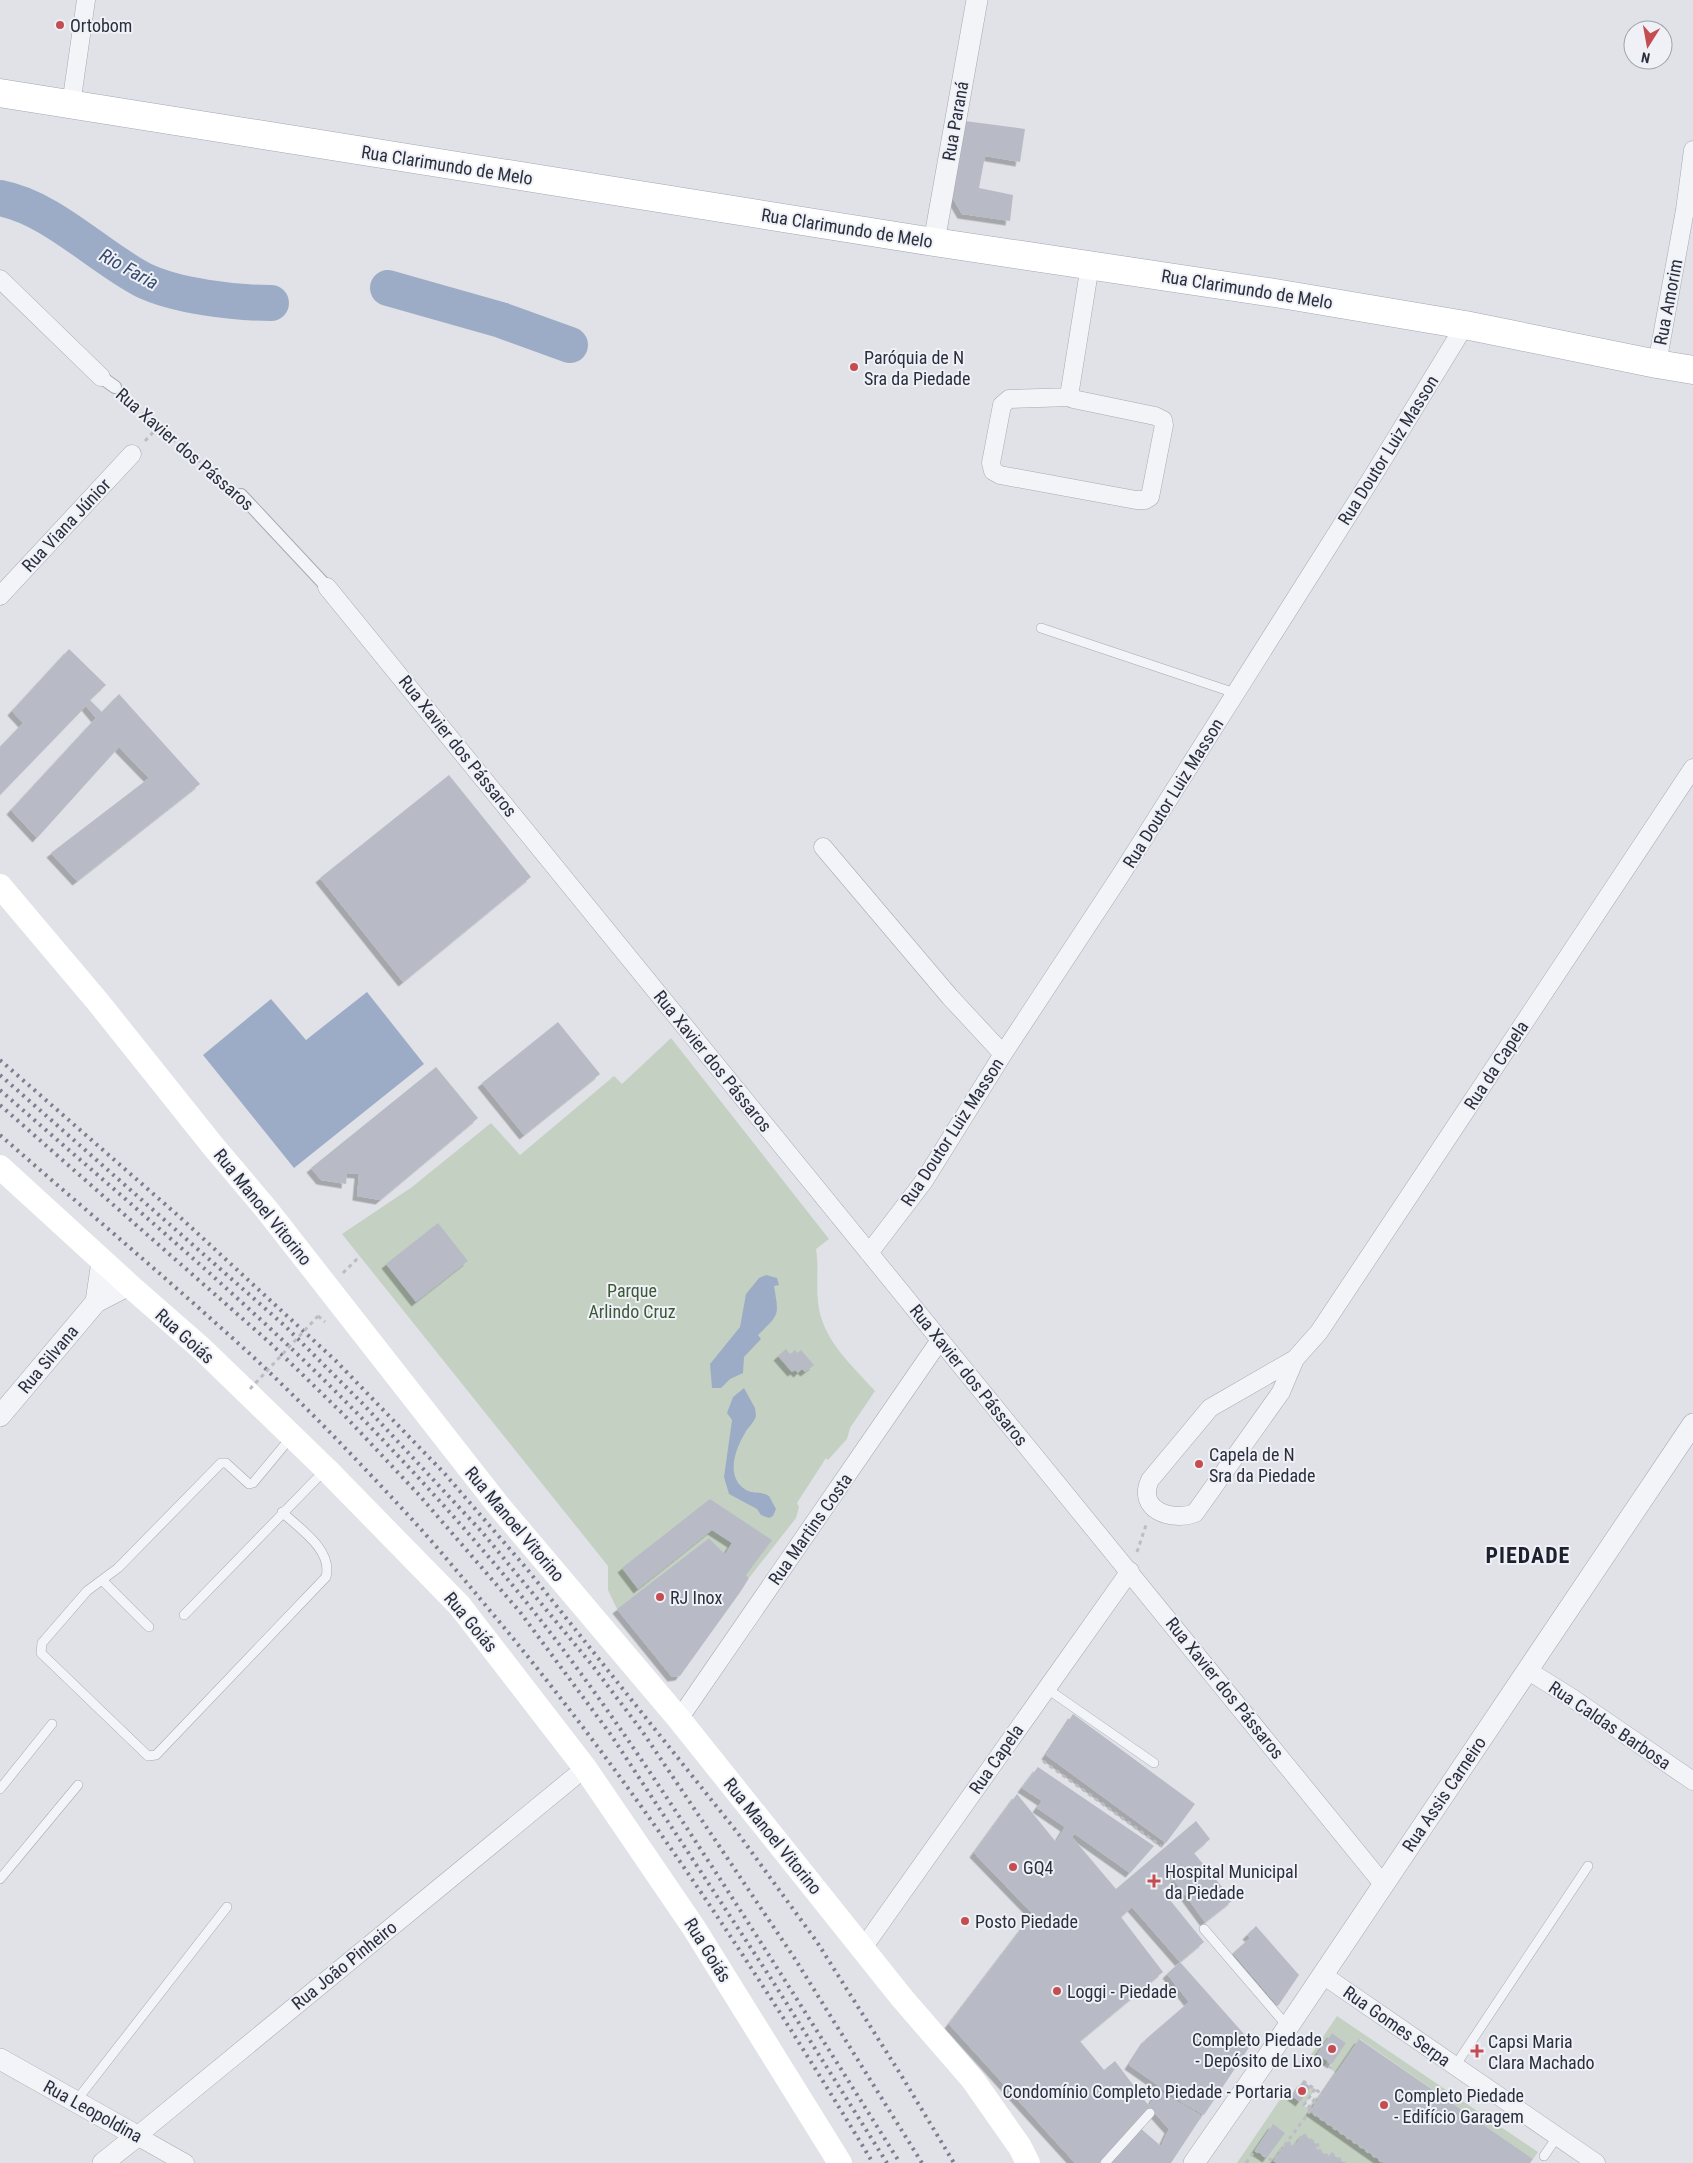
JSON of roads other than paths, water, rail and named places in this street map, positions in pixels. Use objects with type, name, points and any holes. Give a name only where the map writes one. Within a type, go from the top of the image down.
[{"type":"main road","name":"Rua Clarimundo de Melo","points":[[0,93],[934,242],[1274,293],[1465,325],[1693,370]]},
{"type":"main road","name":"Rua Manoel Vitorino","points":[[0,886],[98,1002],[213,1146],[267,1210],[498,1505],[679,1719],[972,2080],[1020,2147],[1028,2163]]},
{"type":"main road","name":"Rua Goiás","points":[[0,1167],[102,1261],[202,1349],[326,1469],[460,1606],[585,1768],[694,1928],[840,2163]]},
{"type":"street","points":[[71,105],[86,0]]},
{"type":"street","name":"Rua Paraná","points":[[934,242],[977,0]]},
{"type":"street","name":"Rua Amorim","points":[[1657,364],[1685,210],[1693,150]]},
{"type":"street","points":[[1071,396],[1009,399],[1005,401],[1002,405],[991,463],[993,471],[1000,475],[1136,500],[1146,500],[1150,496],[1164,425],[1163,420],[1155,416],[1073,399],[1071,396],[1070,390],[1090,266]]},
{"type":"street","name":"Rua Xavier dos Pássaros","points":[[0,279],[108,382]]},
{"type":"street","name":"Rua Doutor Luiz Masson","points":[[869,1253],[924,1181],[1003,1054],[1120,876],[1366,487],[1465,325]]},
{"type":"street","name":"Rua Viana Júnior","points":[[0,596],[132,454]]},
{"type":"street","name":"Rua Xavier dos Pássaros","points":[[240,495],[327,587],[405,680],[1383,1884]]},
{"type":"street","name":"Rua da Capela","points":[[1295,1359],[1281,1392],[1195,1513],[1177,1518],[1152,1506],[1147,1500],[1146,1495],[1146,1489],[1150,1480],[1210,1408],[1295,1359],[1319,1332],[1693,768]]},
{"type":"street","points":[[823,847],[950,997],[1003,1054]]},
{"type":"street","points":[[96,1302],[102,1261]]},
{"type":"street","name":"Rua Silvana","points":[[0,1416],[96,1302],[129,1285]]},
{"type":"street","name":"Rua Martins Costa","points":[[679,1719],[940,1340]]},
{"type":"street","name":"Rua Assis Carneiro","points":[[1194,2163],[1288,2027],[1693,1424]]},
{"type":"street","name":"Rua Capela","points":[[863,1948],[1130,1572]]},
{"type":"street","name":"Rua Caldas Barbosa","points":[[1527,1670],[1572,1698],[1693,1781]]},
{"type":"street","name":"Rua João Pinheiro","points":[[103,2163],[585,1768]]},
{"type":"street","name":"Rua Gomes Serpa","points":[[1323,1974],[1596,2163]]},
{"type":"street","name":"Rua Leopoldina","points":[[0,2059],[185,2163]]},
{"type":"lane","points":[[1040,628],[1235,693]]},
{"type":"lane","points":[[282,1512],[322,1551],[329,1567],[326,1577],[156,1755],[148,1756],[41,1653],[42,1644],[87,1591],[118,1568],[221,1463],[226,1463],[249,1484],[253,1483],[292,1436]]},
{"type":"lane","points":[[184,1615],[282,1512],[326,1469]]},
{"type":"lane","points":[[102,1580],[149,1627]]},
{"type":"lane","points":[[1046,1688],[1154,1763]]},
{"type":"lane","points":[[0,1789],[52,1724]]},
{"type":"lane","points":[[0,1879],[78,1785]]},
{"type":"lane","points":[[1455,2066],[1588,1866]]},
{"type":"lane","points":[[76,2101],[227,1907]]},
{"type":"lane","points":[[1204,1929],[1288,2027]]},
{"type":"lane","points":[[1105,2163],[1150,2113]]},
{"type":"lane","points":[[1544,2156],[1557,2137]]},
{"type":"water","points":[[367,992],[424,1064],[294,1168],[203,1055],[271,999],[306,1040]]},
{"type":"water","points":[[766,1275],[777,1278],[779,1285],[774,1286],[777,1303],[776,1314],[758,1335],[761,1339],[744,1357],[743,1373],[730,1379],[721,1388],[712,1388],[710,1364],[740,1327],[746,1294],[759,1278]]},
{"type":"water","points":[[744,1388],[755,1408],[756,1416],[738,1447],[735,1455],[734,1471],[740,1485],[746,1490],[769,1496],[776,1509],[773,1516],[769,1518],[761,1515],[757,1509],[729,1494],[724,1477],[732,1420],[727,1413],[733,1397]]},
{"type":"waterway","name":"Rio Faria","points":[[0,198],[19,203],[56,222],[126,270],[156,286],[206,298],[271,303]]},
{"type":"waterway","name":"Rio Faria","points":[[388,288],[501,320],[570,345]]},
{"type":"railway","points":[[0,1060],[182,1219],[336,1361],[445,1474],[527,1569],[737,1832],[817,1942],[954,2163]]},
{"type":"railway","points":[[0,1075],[285,1326],[363,1404],[482,1532],[592,1665],[642,1731],[795,1959],[922,2163]]},
{"type":"railway","points":[[0,1090],[200,1265],[317,1373],[416,1475],[509,1581],[566,1654],[646,1767],[697,1843],[900,2163]]},
{"type":"railway","points":[[0,1105],[269,1342],[344,1415],[420,1496],[520,1612],[611,1735],[770,1977],[887,2163]]},
{"type":"railway","points":[[0,1135],[251,1355],[351,1454],[444,1556],[553,1689],[651,1820],[743,1955],[873,2163]]},
{"type":"place","name":"Ortobom","points":[[60,25]]},
{"type":"place","name":"Paróquia de N Sra da Piedade","points":[[854,367]]},
{"type":"place","name":"Capela de N Sra da Piedade","points":[[1199,1464]]},
{"type":"place","name":"RJ Inox","points":[[660,1597]]},
{"type":"place","name":"GQ4","points":[[1013,1867]]},
{"type":"place","name":"Hospital Municipal da Piedade","points":[[1154,1881]]},
{"type":"place","name":"Posto Piedade","points":[[965,1921]]},
{"type":"place","name":"Loggi - Piedade","points":[[1057,1991]]},
{"type":"place","name":"Completo Piedade - Depósito de Lixo","points":[[1332,2049]]},
{"type":"place","name":"Capsi Maria Clara Machado","points":[[1477,2051]]},
{"type":"place","name":"Condomínio Completo Piedade - Portaria","points":[[1302,2091]]},
{"type":"place","name":"Completo Piedade - Edifício Garagem","points":[[1384,2105]]},
{"type":"district","name":"PIEDADE","points":[[1528,1555]]},
{"type":"park label","name":"Parque Arlindo Cruz","points":[[632,1300]]}]
